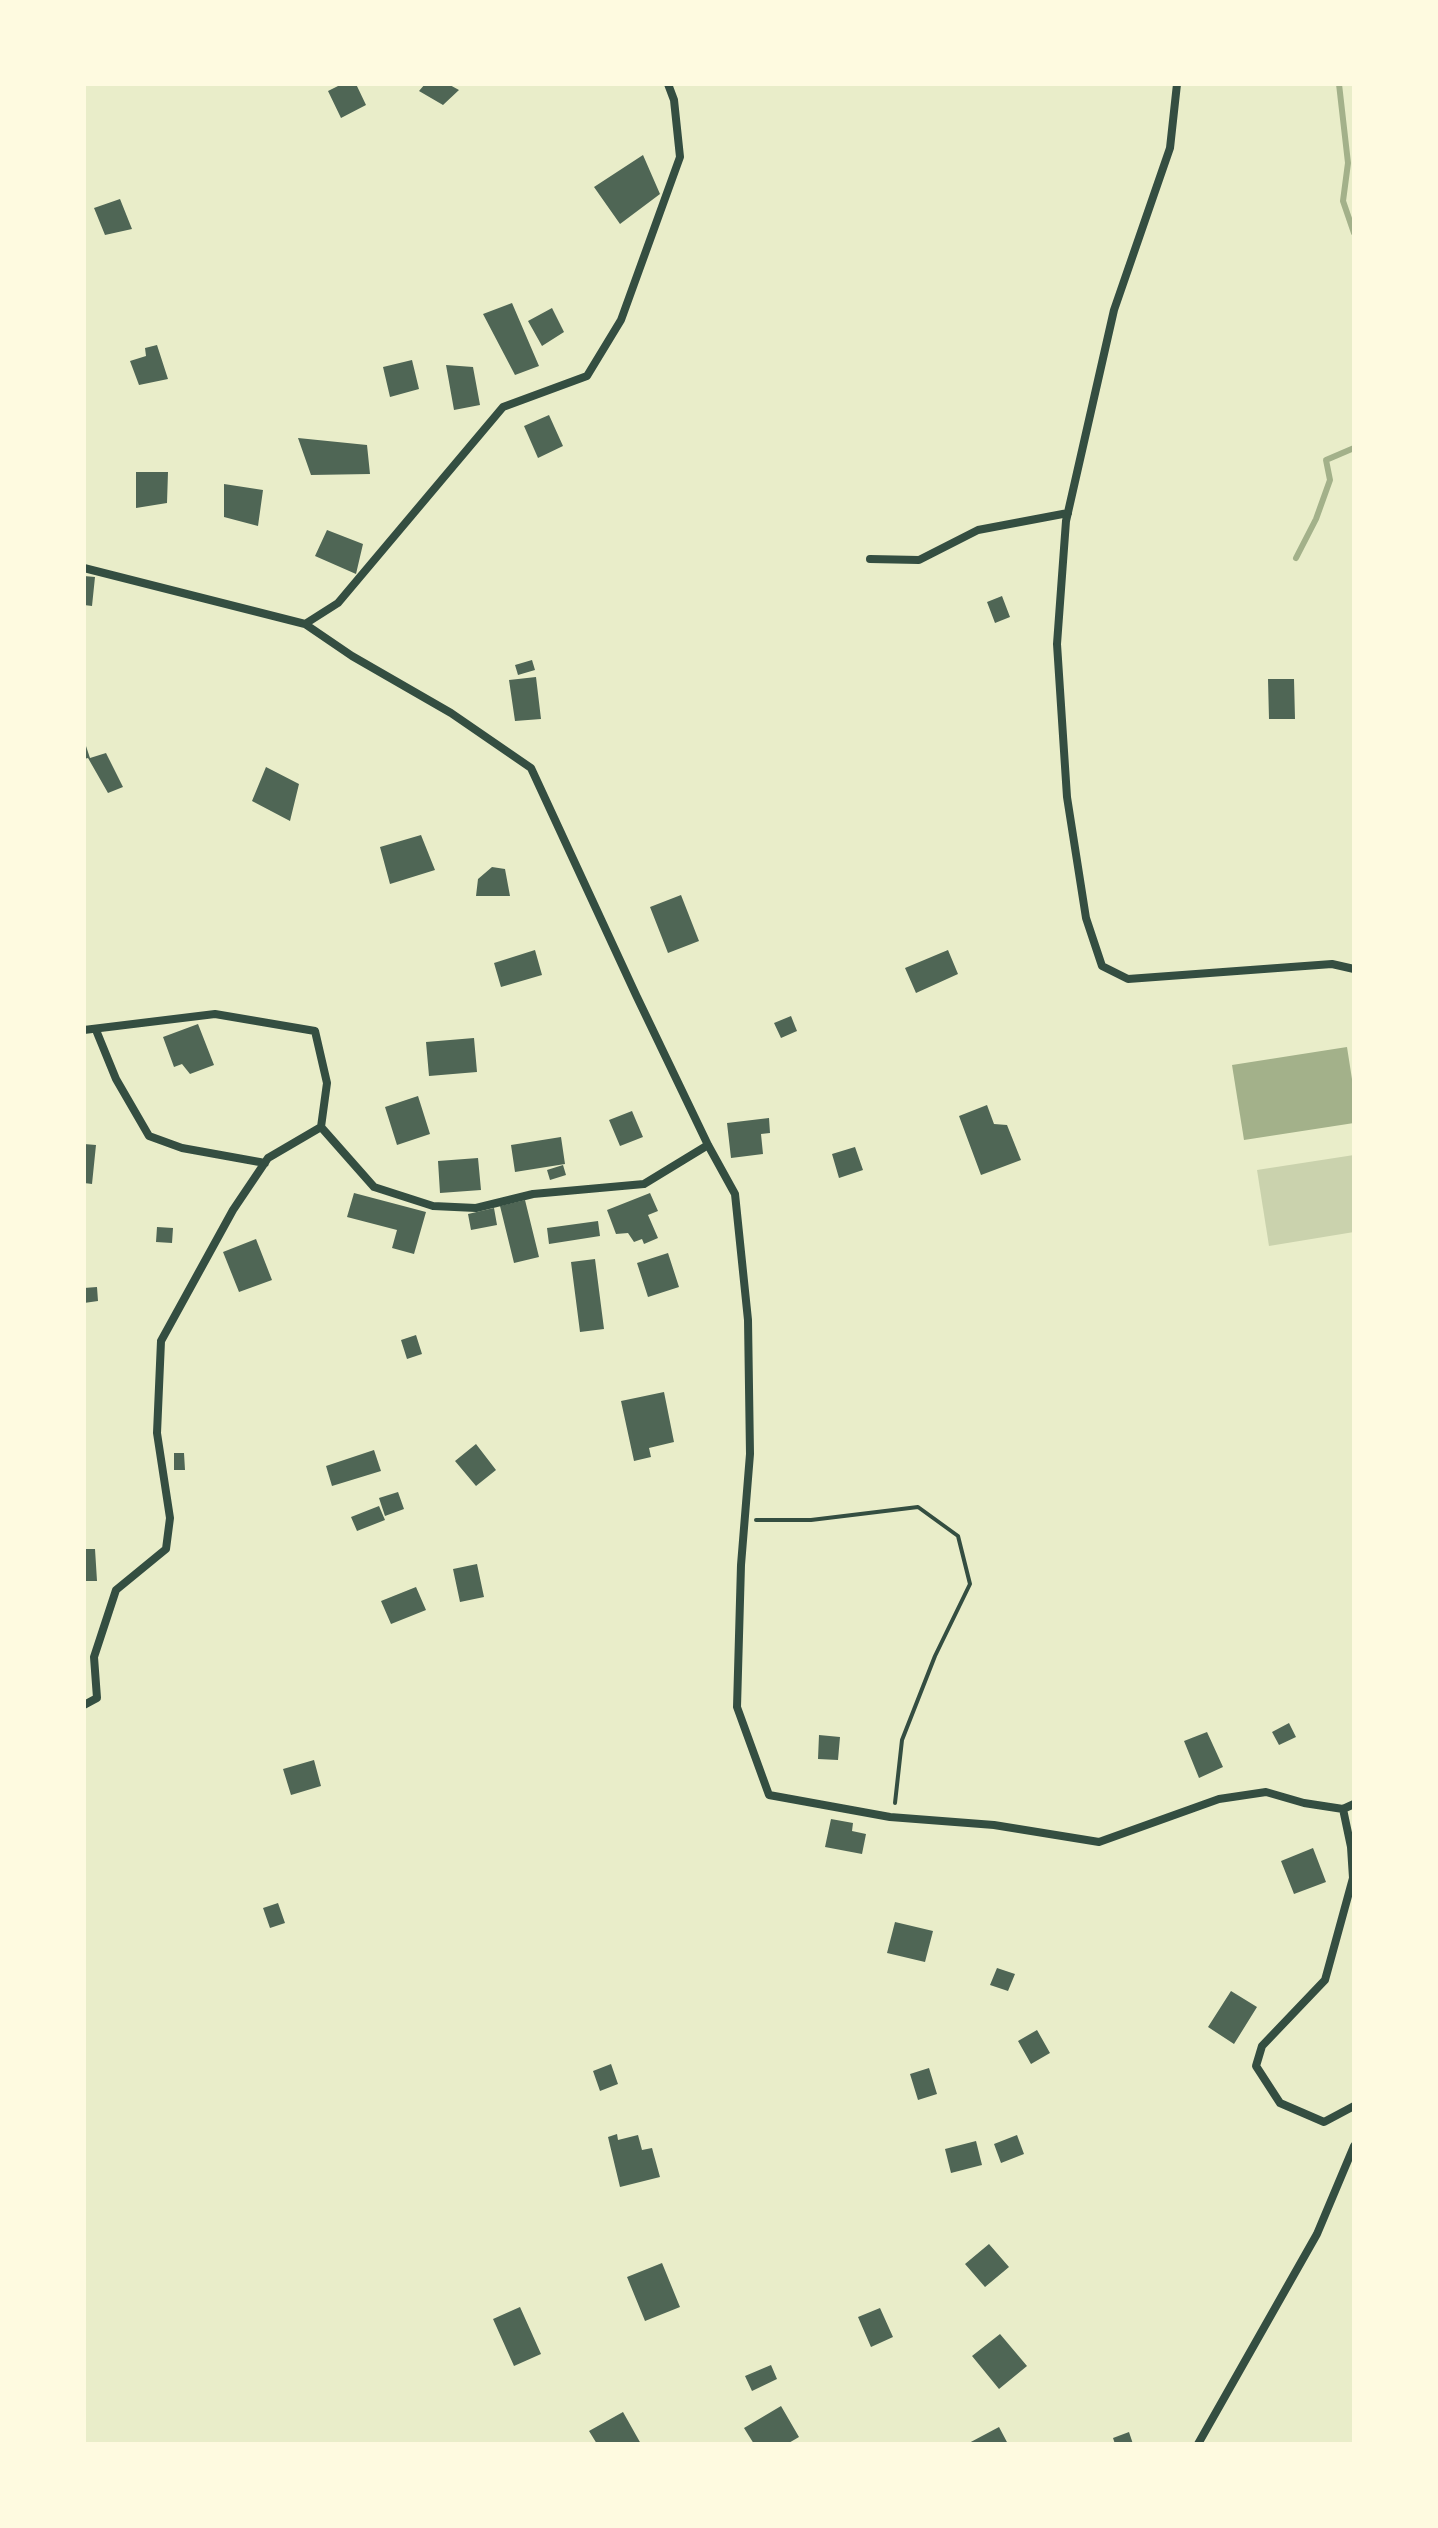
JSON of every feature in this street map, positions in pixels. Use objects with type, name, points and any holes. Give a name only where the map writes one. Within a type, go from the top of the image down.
[{"type":"street","points":[[305,624],[338,603],[503,407],[587,376],[621,320],[680,157],[674,100],[668,84]]},
{"type":"street","points":[[1177,84],[1170,148],[1114,310],[1068,513],[1057,644],[1067,797],[1086,918],[1102,966],[1128,979],[1332,964],[1354,969]]},
{"type":"street","points":[[870,559],[919,560],[978,530],[1068,513]]},
{"type":"street","points":[[84,568],[305,624],[352,656],[451,713],[531,768],[708,1145],[735,1194],[748,1320],[750,1454],[741,1565],[737,1707],[769,1795],[894,1818],[994,1825],[1099,1842],[1219,1799],[1266,1792],[1304,1803],[1343,1809],[1354,1804]]},
{"type":"street","points":[[84,1030],[215,1014],[315,1031],[327,1083],[321,1127],[374,1187],[433,1206],[476,1208],[533,1194],[644,1184],[708,1145]]},
{"type":"street","points":[[96,1030],[116,1079],[149,1136],[182,1148],[265,1163]]},
{"type":"street","points":[[84,1705],[97,1698],[94,1657],[116,1590],[166,1549],[170,1518],[157,1433],[161,1341],[233,1210],[268,1158],[321,1127]]},
{"type":"street","points":[[1343,1809],[1351,1847],[1353,1878],[1325,1980],[1262,2046],[1256,2066],[1280,2103],[1324,2122],[1354,2106]]},
{"type":"street","points":[[1198,2444],[1317,2234],[1354,2146]]},
{"type":"path","points":[[745,1520],[811,1520],[918,1507],[958,1536],[970,1584],[935,1656],[902,1740],[894,1818]]},
{"type":"shaded area","points":[[1347,1047],[1354,1092],[1354,1123],[1244,1140],[1232,1065]]},
{"type":"shaded area","points":[[1354,1155],[1354,1232],[1269,1246],[1257,1170]]},
{"type":"building","points":[[342,84],[356,84],[366,105],[341,118],[328,91]]},
{"type":"building","points":[[425,84],[448,84],[459,90],[443,105],[419,91]]},
{"type":"building","points":[[643,155],[660,194],[620,224],[594,187]]},
{"type":"building","points":[[120,199],[132,229],[105,235],[94,208]]},
{"type":"building","points":[[512,303],[539,366],[515,375],[483,314]]},
{"type":"building","points":[[552,308],[564,332],[542,346],[528,321]]},
{"type":"building","points":[[157,345],[168,379],[139,385],[130,361],[146,356],[145,348]]},
{"type":"building","points":[[412,360],[419,389],[390,397],[383,367]]},
{"type":"building","points":[[446,365],[473,367],[480,405],[454,410]]},
{"type":"building","points":[[549,415],[563,446],[538,458],[524,426]]},
{"type":"building","points":[[298,438],[367,445],[370,474],[311,475]]},
{"type":"building","points":[[136,472],[168,472],[167,503],[136,508]]},
{"type":"building","points":[[224,484],[263,490],[258,526],[224,517]]},
{"type":"building","points":[[327,530],[363,544],[356,574],[315,556]]},
{"type":"building","points":[[84,576],[95,577],[92,606],[84,605]]},
{"type":"building","points":[[1002,596],[1010,617],[995,623],[987,602]]},
{"type":"building","points":[[532,660],[535,670],[518,675],[515,665]]},
{"type":"building","points":[[536,677],[541,719],[515,721],[509,680]]},
{"type":"building","points":[[1268,679],[1294,679],[1295,719],[1269,719]]},
{"type":"building","points":[[84,740],[90,758],[106,753],[123,787],[108,793],[88,758],[84,759]]},
{"type":"building","points":[[266,767],[299,784],[290,821],[252,801]]},
{"type":"building","points":[[421,835],[435,870],[390,884],[380,847]]},
{"type":"building","points":[[492,867],[505,869],[510,896],[476,896],[478,879]]},
{"type":"building","points":[[681,895],[699,941],[668,953],[650,907]]},
{"type":"building","points":[[535,950],[542,975],[501,987],[494,963]]},
{"type":"building","points":[[948,950],[958,974],[916,993],[905,968]]},
{"type":"building","points":[[791,1016],[797,1031],[781,1038],[774,1023]]},
{"type":"building","points":[[198,1024],[214,1065],[190,1074],[182,1064],[174,1067],[163,1037]]},
{"type":"building","points":[[474,1038],[477,1072],[429,1076],[426,1042]]},
{"type":"building","points":[[418,1096],[430,1134],[397,1145],[385,1107]]},
{"type":"building","points":[[987,1105],[994,1124],[1007,1125],[1021,1160],[981,1175],[959,1116]]},
{"type":"building","points":[[632,1111],[643,1137],[620,1146],[609,1120]]},
{"type":"building","points":[[769,1118],[770,1133],[761,1134],[763,1154],[731,1158],[727,1123]]},
{"type":"building","points":[[561,1137],[565,1164],[515,1172],[511,1145]]},
{"type":"building","points":[[84,1144],[96,1145],[92,1184],[84,1183]]},
{"type":"building","points":[[855,1147],[863,1170],[839,1178],[832,1154]]},
{"type":"building","points":[[478,1158],[481,1190],[440,1193],[438,1161]]},
{"type":"building","points":[[563,1165],[566,1175],[550,1180],[547,1170]]},
{"type":"building","points":[[354,1193],[426,1212],[414,1254],[392,1248],[397,1230],[347,1217]]},
{"type":"building","points":[[650,1193],[658,1211],[648,1215],[658,1238],[644,1244],[642,1239],[634,1242],[628,1233],[616,1234],[607,1210]]},
{"type":"building","points":[[525,1200],[539,1257],[514,1263],[500,1206]]},
{"type":"building","points":[[494,1208],[497,1225],[471,1230],[468,1214]]},
{"type":"building","points":[[598,1221],[600,1236],[549,1244],[547,1228]]},
{"type":"building","points":[[157,1227],[173,1228],[172,1243],[156,1242]]},
{"type":"building","points":[[256,1239],[272,1280],[239,1292],[223,1252]]},
{"type":"building","points":[[668,1253],[679,1287],[648,1297],[637,1263]]},
{"type":"building","points":[[595,1259],[604,1329],[580,1332],[571,1262]]},
{"type":"building","points":[[97,1287],[98,1301],[84,1303],[84,1288]]},
{"type":"building","points":[[416,1335],[422,1354],[407,1359],[401,1340]]},
{"type":"building","points":[[664,1392],[674,1442],[649,1448],[651,1457],[634,1461],[621,1401]]},
{"type":"building","points":[[476,1444],[496,1470],[476,1486],[455,1461]]},
{"type":"building","points":[[374,1450],[381,1471],[332,1486],[326,1466]]},
{"type":"building","points":[[174,1453],[184,1453],[185,1470],[174,1470]]},
{"type":"building","points":[[398,1492],[404,1509],[385,1516],[379,1498]]},
{"type":"building","points":[[379,1506],[385,1520],[357,1531],[351,1517]]},
{"type":"building","points":[[84,1549],[95,1549],[97,1581],[84,1581]]},
{"type":"building","points":[[477,1564],[484,1597],[460,1602],[453,1569]]},
{"type":"building","points":[[416,1587],[426,1610],[391,1624],[381,1601]]},
{"type":"building","points":[[1289,1723],[1296,1737],[1279,1745],[1272,1732]]},
{"type":"building","points":[[1207,1732],[1223,1767],[1199,1778],[1184,1741]]},
{"type":"building","points":[[819,1735],[840,1737],[838,1760],[818,1759]]},
{"type":"building","points":[[314,1760],[321,1786],[291,1795],[283,1769]]},
{"type":"building","points":[[831,1819],[853,1823],[852,1831],[866,1834],[862,1854],[825,1847]]},
{"type":"building","points":[[1313,1848],[1326,1882],[1294,1894],[1281,1861]]},
{"type":"building","points":[[278,1903],[285,1923],[270,1928],[263,1908]]},
{"type":"building","points":[[895,1922],[933,1931],[925,1962],[887,1953]]},
{"type":"building","points":[[997,1968],[1015,1974],[1008,1991],[990,1985]]},
{"type":"building","points":[[1231,1991],[1257,2007],[1234,2044],[1208,2027]]},
{"type":"building","points":[[1037,2030],[1050,2053],[1031,2064],[1018,2041]]},
{"type":"building","points":[[611,2064],[618,2084],[600,2091],[593,2071]]},
{"type":"building","points":[[929,2068],[937,2094],[918,2100],[910,2074]]},
{"type":"building","points":[[617,2134],[618,2140],[638,2135],[642,2150],[652,2148],[660,2177],[620,2187],[608,2137]]},
{"type":"building","points":[[1017,2135],[1024,2154],[1001,2163],[994,2144]]},
{"type":"building","points":[[976,2141],[982,2165],[951,2173],[945,2149]]},
{"type":"building","points":[[989,2244],[1009,2267],[985,2287],[965,2264]]},
{"type":"building","points":[[662,2263],[680,2307],[645,2321],[627,2277]]},
{"type":"building","points":[[520,2307],[541,2354],[514,2366],[493,2319]]},
{"type":"building","points":[[880,2308],[893,2337],[871,2347],[858,2317]]},
{"type":"building","points":[[1000,2334],[1027,2366],[999,2389],[972,2356]]},
{"type":"building","points":[[771,2365],[777,2379],[752,2391],[745,2376]]},
{"type":"building","points":[[781,2406],[799,2437],[787,2444],[754,2444],[744,2428]]},
{"type":"building","points":[[623,2412],[641,2444],[597,2444],[589,2431]]},
{"type":"building","points":[[999,2427],[1008,2444],[967,2444]]},
{"type":"building","points":[[1129,2432],[1133,2444],[1115,2444],[1113,2438]]},
{"type":"waterway","points":[[1339,84],[1348,163],[1343,201],[1354,233]]},
{"type":"waterway","points":[[1296,558],[1316,519],[1330,480],[1326,460],[1354,448]]}]
